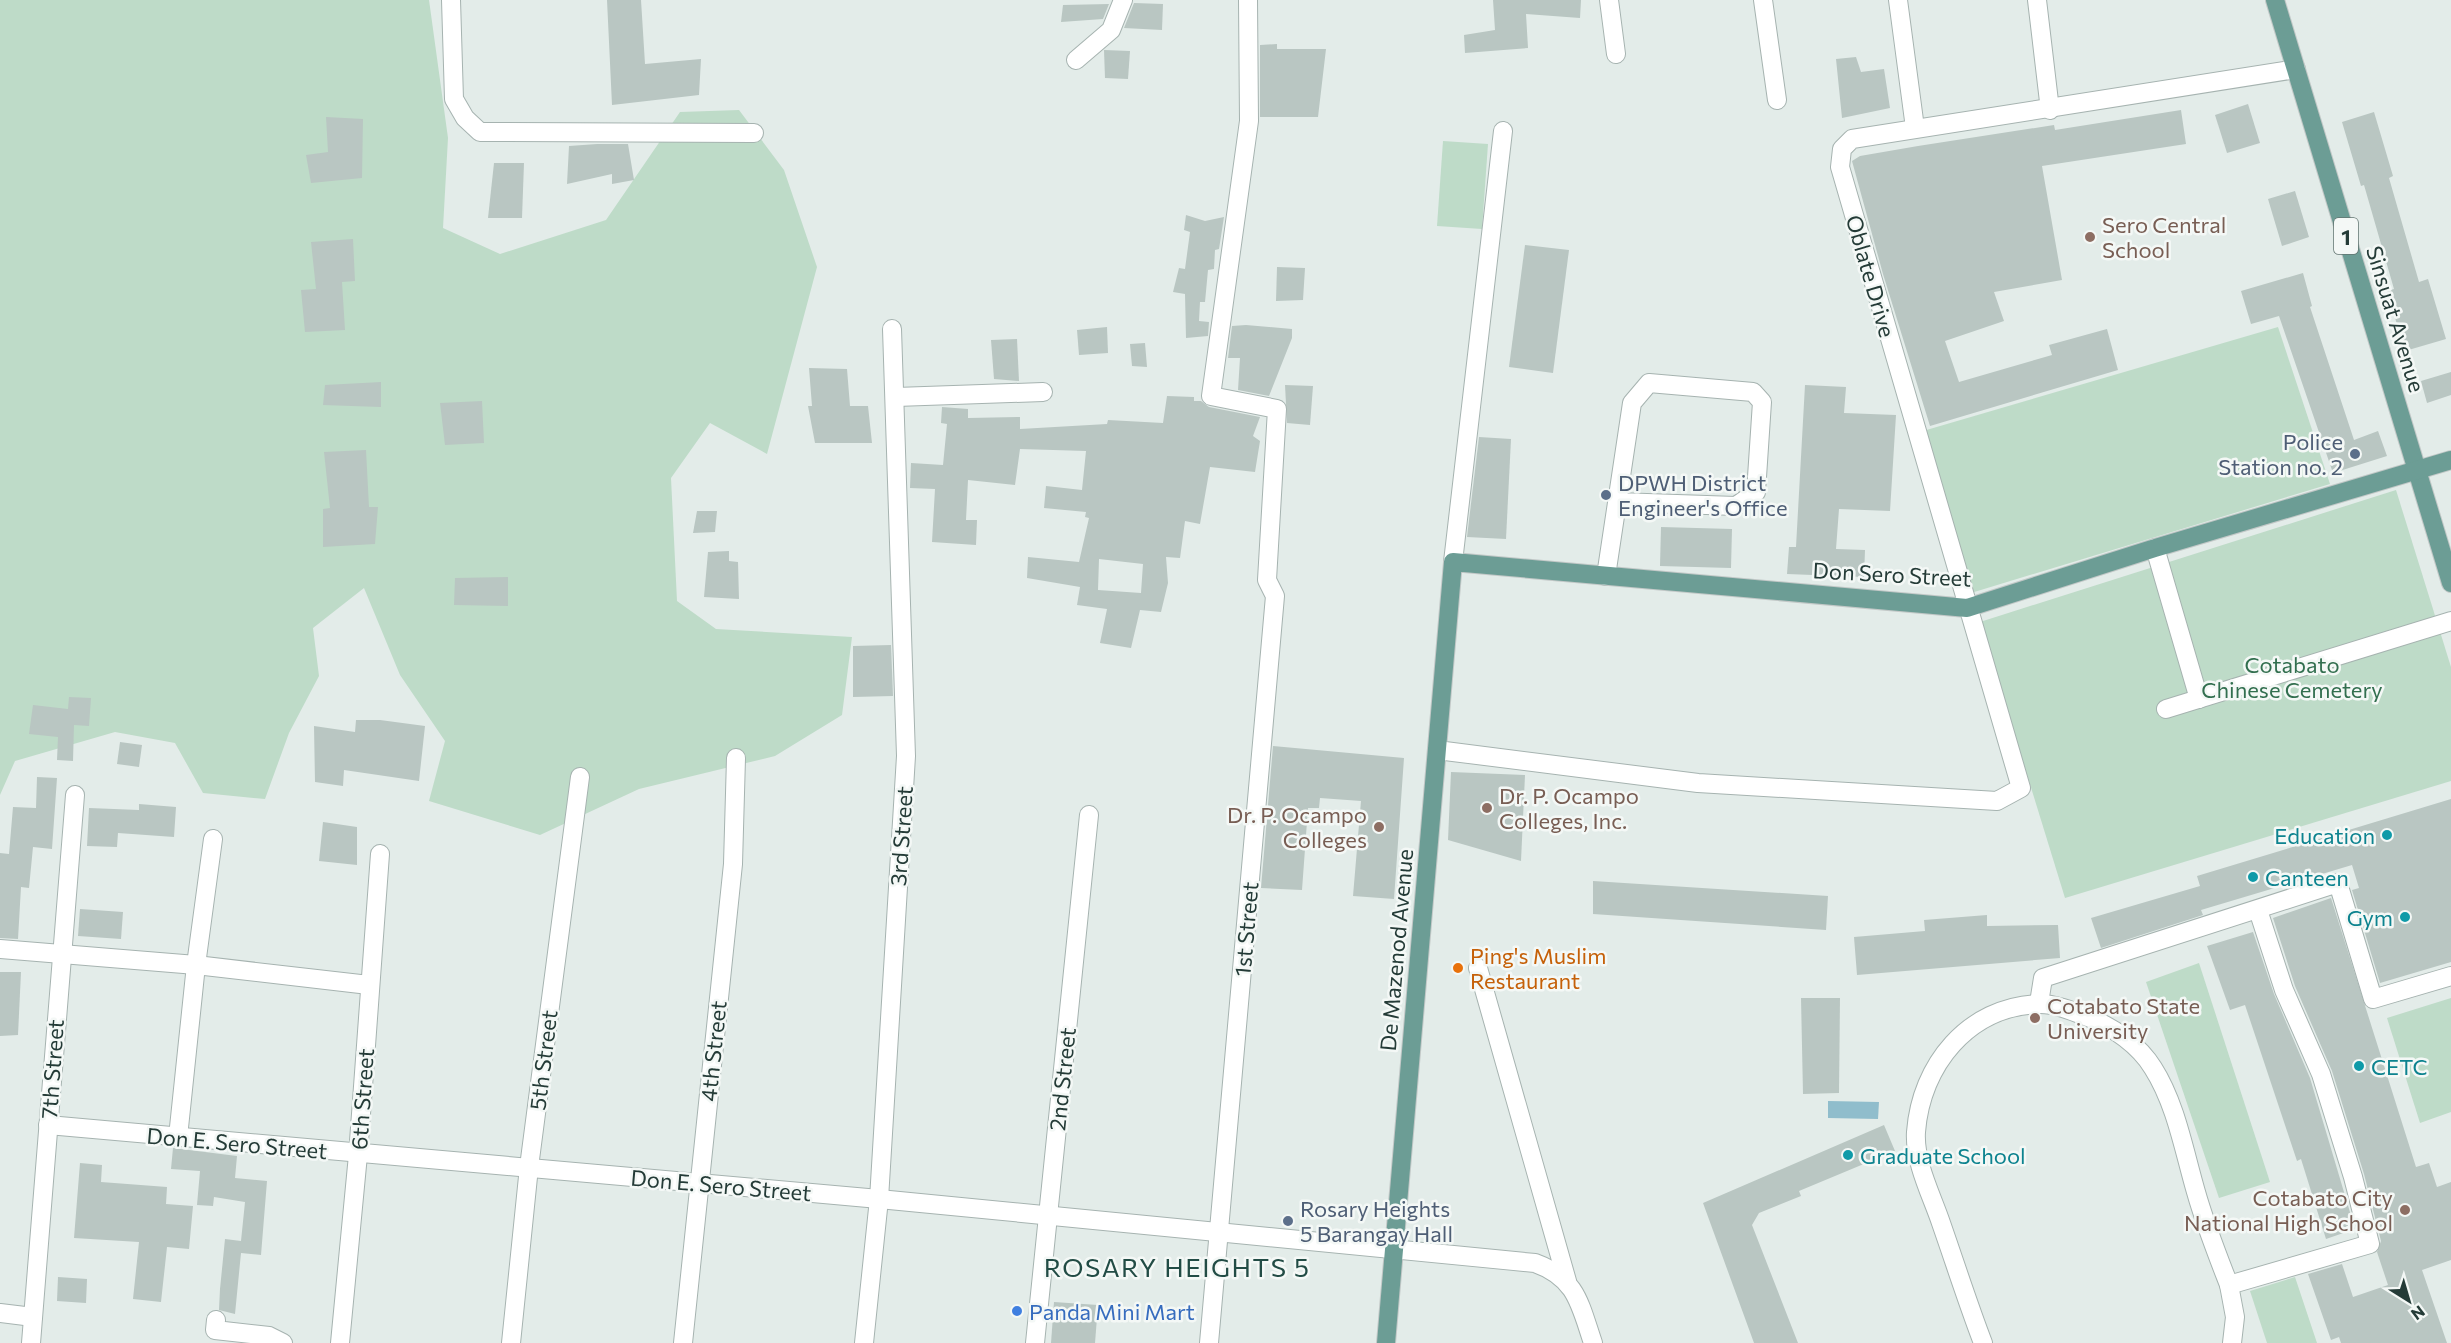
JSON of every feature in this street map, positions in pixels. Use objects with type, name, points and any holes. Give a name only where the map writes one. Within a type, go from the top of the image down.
[{"type":"main road","name":"Sinsuat Avenue","points":[[2274,0],[2451,583]]},
{"type":"main road","name":"Don Sero Street","points":[[1453,562],[1967,608],[2155,548],[2451,460]]},
{"type":"main road","name":"De Mazenod Avenue","points":[[1386,1343],[1453,562]]},
{"type":"street","points":[[452,0],[454,99],[465,118],[480,132],[754,133]]},
{"type":"street","points":[[1076,60],[1111,30],[1123,0]]},
{"type":"street","name":"1st Street","points":[[1209,1343],[1275,596],[1267,580],[1277,409],[1211,396],[1249,121],[1248,0]]},
{"type":"street","points":[[1609,0],[1616,54]]},
{"type":"street","points":[[1763,0],[1777,100]]},
{"type":"street","points":[[1898,0],[1915,129]]},
{"type":"street","points":[[2037,0],[2050,110]]},
{"type":"street","name":"Oblate Drive","points":[[1437,750],[1698,783],[1997,801],[2021,788],[1840,167],[1842,149],[1852,139],[2050,110],[2296,69]]},
{"type":"street","points":[[1453,562],[1503,131]]},
{"type":"street","name":"3rd Street","points":[[864,1343],[879,1199],[906,756],[892,329]]},
{"type":"street","points":[[1606,576],[1617,502],[1632,404],[1649,383],[1753,392],[1759,395],[1762,402],[1756,492],[1748,500],[1736,506],[1617,502]]},
{"type":"street","points":[[896,397],[1043,392]]},
{"type":"street","points":[[2155,548],[2199,699]]},
{"type":"street","points":[[2166,710],[2451,621]]},
{"type":"street","name":"4th Street","points":[[683,1343],[733,864],[736,758]]},
{"type":"street","name":"5th Street","points":[[511,1343],[529,1167],[580,777]]},
{"type":"street","name":"7th Street","points":[[31,1343],[75,795]]},
{"type":"street","name":"2nd Street","points":[[1035,1343],[1089,815]]},
{"type":"street","points":[[178,1137],[196,965],[213,839]]},
{"type":"street","name":"6th Street","points":[[340,1343],[358,1155],[380,854]]},
{"type":"street","points":[[2039,1004],[2043,978],[2258,910],[2338,882],[2373,999],[2451,976]]},
{"type":"street","points":[[2229,1286],[2370,1244],[2354,1177],[2321,1074],[2284,990],[2258,910]]},
{"type":"street","points":[[0,949],[196,965],[369,985]]},
{"type":"street","points":[[1478,968],[1567,1281],[1577,1296],[1593,1343]]},
{"type":"street","points":[[1983,1343],[1923,1169],[1916,1135],[1920,1100],[1929,1074],[1944,1053],[1971,1027],[2002,1011],[2039,1004],[2075,1012],[2105,1025],[2133,1044],[2153,1067],[2176,1120],[2210,1237],[2229,1286],[2235,1317],[2232,1343]]},
{"type":"street","name":"Don E. Sero Street","points":[[48,1125],[358,1155],[529,1167],[879,1199],[1535,1263],[1555,1270],[1567,1281]]},
{"type":"street","points":[[0,1313],[33,1317]]},
{"type":"street","points":[[216,1320],[215,1330],[268,1336],[283,1343]]},
{"type":"green space","points":[[0,0],[429,0],[448,138],[443,228],[500,254],[606,220],[680,112],[739,110],[784,170],[817,267],[767,454],[710,423],[671,478],[677,601],[716,629],[852,637],[842,715],[775,756],[639,789],[540,835],[429,801],[445,741],[400,675],[364,588],[313,628],[319,676],[289,733],[265,799],[203,793],[175,743],[115,732],[15,761],[0,795]]},
{"type":"green space","points":[[1443,141],[1488,144],[1482,229],[1437,226]]},
{"type":"green space","points":[[2278,327],[2330,484],[1971,593],[1923,431]]},
{"type":"green space","name":"Cotabato Chinese Cemetery","points":[[2396,490],[2451,667],[2451,781],[2065,898],[1980,622]]},
{"type":"green space","points":[[2199,963],[2270,1182],[2219,1198],[2146,982]]},
{"type":"green space","points":[[2451,998],[2451,1112],[2420,1123],[2387,1018]]},
{"type":"green space","points":[[2295,1277],[2317,1343],[2267,1343],[2250,1291]]},
{"type":"water","points":[[1828,1101],[1879,1102],[1878,1119],[1828,1118]]},
{"type":"building","points":[[607,0],[641,0],[645,64],[701,59],[699,95],[612,105]]},
{"type":"building","points":[[1493,0],[1581,0],[1580,18],[1526,14],[1528,48],[1465,53],[1464,35],[1495,30]]},
{"type":"building","points":[[1134,3],[1163,4],[1162,30],[1124,28]]},
{"type":"building","points":[[1109,4],[1103,19],[1061,22],[1063,5]]},
{"type":"building","points":[[1277,44],[1277,49],[1326,49],[1318,117],[1260,117],[1260,45]]},
{"type":"building","points":[[1104,50],[1130,51],[1128,79],[1105,78]]},
{"type":"building","points":[[1856,57],[1861,72],[1884,69],[1890,108],[1842,118],[1836,59]]},
{"type":"building","points":[[2248,104],[2260,143],[2227,153],[2215,115]]},
{"type":"building","points":[[2181,110],[2186,144],[2042,166],[2062,280],[1994,292],[2004,321],[1945,341],[1959,382],[2052,355],[2049,345],[2107,329],[2118,370],[1930,426],[1883,274],[1852,161],[1860,156],[1918,146],[2054,125],[2055,130]]},
{"type":"building","points":[[2374,112],[2393,176],[2389,178],[2419,282],[2428,279],[2446,339],[2405,351],[2387,291],[2394,289],[2364,185],[2361,186],[2342,122]]},
{"type":"building","points":[[326,117],[363,119],[362,178],[311,183],[306,155],[328,152]]},
{"type":"building","points":[[628,144],[634,180],[612,184],[612,174],[567,184],[569,146]]},
{"type":"building","points":[[494,163],[524,163],[522,218],[488,218]]},
{"type":"building","points":[[2295,191],[2309,237],[2282,246],[2268,199]]},
{"type":"building","points":[[1186,215],[1205,221],[1224,217],[1219,249],[1215,250],[1214,269],[1208,270],[1205,302],[1200,302],[1199,321],[1209,322],[1208,336],[1186,338],[1185,294],[1173,292],[1179,268],[1185,269],[1190,232],[1184,230]]},
{"type":"building","points":[[353,239],[355,281],[342,282],[345,330],[305,332],[301,290],[316,289],[311,242]]},
{"type":"building","points":[[1525,245],[1569,250],[1553,373],[1509,367]]},
{"type":"building","points":[[1277,267],[1305,268],[1303,300],[1276,301]]},
{"type":"building","points":[[2303,273],[2312,306],[2310,307],[2354,440],[2378,431],[2387,456],[2333,473],[2279,316],[2251,324],[2241,291]]},
{"type":"building","points":[[1232,326],[1292,329],[1292,338],[1269,396],[1238,390],[1240,358],[1228,358]]},
{"type":"building","points":[[1107,327],[1108,353],[1079,355],[1077,330]]},
{"type":"building","points":[[1017,339],[1019,381],[994,379],[991,340]]},
{"type":"building","points":[[1145,343],[1147,367],[1132,366],[1130,344]]},
{"type":"building","points":[[809,368],[847,369],[850,406],[868,406],[872,443],[815,443],[808,406],[812,406]]},
{"type":"building","points":[[2451,372],[2451,395],[2427,403],[2421,381]]},
{"type":"building","points":[[381,382],[381,407],[323,405],[325,385]]},
{"type":"building","points":[[1285,385],[1313,386],[1310,425],[1287,423]]},
{"type":"building","points":[[1805,385],[1846,387],[1844,413],[1896,415],[1890,511],[1839,509],[1836,549],[1865,550],[1864,577],[1787,574],[1789,547],[1796,547]]},
{"type":"building","points":[[1167,396],[1194,397],[1194,401],[1201,401],[1209,407],[1260,417],[1253,436],[1260,441],[1255,472],[1210,467],[1200,524],[1185,521],[1180,558],[1166,557],[1168,583],[1161,612],[1140,610],[1131,648],[1100,643],[1107,609],[1077,605],[1080,587],[1027,578],[1028,557],[1079,562],[1089,518],[1085,517],[1086,512],[1044,508],[1046,486],[1082,490],[1086,451],[1020,449],[1015,485],[968,480],[966,520],[977,520],[976,545],[932,542],[935,489],[910,488],[911,463],[943,465],[947,424],[941,423],[942,407],[968,409],[968,418],[1020,417],[1020,429],[1107,424],[1108,420],[1163,423]],"holes":[[[1099,559],[1143,564],[1141,593],[1098,590]]]},
{"type":"building","points":[[482,401],[484,443],[445,445],[440,403]]},
{"type":"building","points":[[1479,437],[1511,439],[1506,539],[1467,537]]},
{"type":"building","points":[[366,450],[369,507],[378,507],[375,544],[323,547],[323,509],[330,508],[324,452]]},
{"type":"building","points":[[697,511],[717,511],[715,532],[693,533]]},
{"type":"building","points":[[1661,527],[1732,529],[1731,568],[1660,566]]},
{"type":"building","points":[[729,551],[729,561],[738,562],[739,599],[704,597],[708,552]]},
{"type":"building","points":[[508,577],[508,606],[454,605],[455,578]]},
{"type":"building","points":[[891,645],[893,696],[853,697],[853,646]]},
{"type":"building","points":[[69,697],[91,698],[89,726],[74,725],[73,761],[57,760],[58,737],[29,734],[33,705],[68,709]]},
{"type":"building","points":[[356,720],[380,720],[425,726],[419,781],[344,770],[343,786],[315,782],[314,726],[355,732]]},
{"type":"building","points":[[120,742],[142,745],[139,767],[117,764]]},
{"type":"building","points":[[1273,746],[1404,758],[1394,899],[1353,896],[1361,801],[1320,798],[1319,808],[1308,808],[1302,890],[1261,888]]},
{"type":"building","name":"Dr. P. Ocampo Colleges, Inc.","points":[[1451,772],[1525,775],[1521,861],[1448,840]]},
{"type":"building","points":[[37,777],[57,778],[52,849],[33,847],[29,888],[21,887],[18,939],[0,938],[0,853],[9,854],[13,807],[36,808]]},
{"type":"building","points":[[2451,799],[2451,962],[2380,983],[2352,890],[2359,888],[2352,865],[2201,910],[2203,915],[2101,948],[2091,918],[2200,886],[2197,876]]},
{"type":"building","points":[[139,804],[176,807],[174,837],[118,833],[117,847],[87,846],[89,808],[139,810]]},
{"type":"building","points":[[323,822],[357,827],[357,865],[319,861]]},
{"type":"building","points":[[1593,881],[1828,896],[1826,930],[1593,914]]},
{"type":"building","points":[[2331,898],[2416,1167],[2429,1163],[2437,1187],[2451,1182],[2451,1260],[2422,1270],[2447,1343],[2341,1343],[2339,1337],[2331,1340],[2308,1274],[2342,1264],[2353,1297],[2388,1285],[2377,1252],[2381,1241],[2364,1174],[2332,1071],[2295,986],[2273,918]]},
{"type":"building","points":[[80,909],[123,912],[121,939],[78,936]]},
{"type":"building","points":[[1987,915],[1987,926],[2058,925],[2060,958],[1857,975],[1854,937],[1925,931],[1924,920]]},
{"type":"building","points":[[2253,932],[2274,994],[2310,1078],[2355,1229],[2326,1239],[2301,1159],[2297,1161],[2245,1005],[2230,1010],[2207,946]]},
{"type":"building","points":[[0,972],[21,972],[18,1035],[0,1036]]},
{"type":"building","points":[[1801,998],[1840,998],[1839,1093],[1803,1094]]},
{"type":"building","points":[[1884,1125],[1895,1151],[1799,1191],[1801,1196],[1759,1213],[1752,1225],[1798,1343],[1754,1343],[1703,1203]]},
{"type":"building","points":[[173,1148],[237,1156],[235,1178],[267,1181],[261,1255],[241,1253],[235,1314],[219,1310],[220,1289],[225,1239],[241,1241],[245,1202],[214,1197],[213,1206],[197,1205],[200,1171],[171,1169]]},
{"type":"building","points":[[80,1163],[102,1165],[101,1182],[167,1187],[166,1204],[193,1206],[189,1249],[167,1247],[161,1302],[133,1299],[139,1242],[74,1238]]},
{"type":"building","points":[[58,1277],[87,1279],[86,1303],[57,1301]]},
{"type":"building","points":[[1054,1302],[1098,1305],[1095,1343],[1051,1343]]},
{"type":"place","name":"Sero Central School","points":[[2090,237]]},
{"type":"place","name":"Police Station no. 2","points":[[2355,454]]},
{"type":"place","name":"DPWH District Engineer's Office","points":[[1606,495]]},
{"type":"place","name":"Dr. P. Ocampo Colleges, Inc.","points":[[1487,808]]},
{"type":"place","name":"Dr. P. Ocampo Colleges","points":[[1379,827]]},
{"type":"place","name":"Education","points":[[2387,835]]},
{"type":"place","name":"Canteen","points":[[2253,877]]},
{"type":"place","name":"Gym","points":[[2405,917]]},
{"type":"place","name":"Ping's Muslim Restaurant","points":[[1458,968]]},
{"type":"place","name":"Cotabato State University","points":[[2035,1018]]},
{"type":"place","name":"CETC","points":[[2359,1066]]},
{"type":"place","name":"Graduate School","points":[[1848,1155]]},
{"type":"place","name":"Cotabato City National High School","points":[[2405,1210]]},
{"type":"place","name":"Rosary Heights 5 Barangay Hall","points":[[1288,1221]]},
{"type":"place","name":"Panda Mini Mart","points":[[1017,1311]]},
{"type":"district","name":"ROSARY HEIGHTS 5","points":[[1177,1266]]}]
